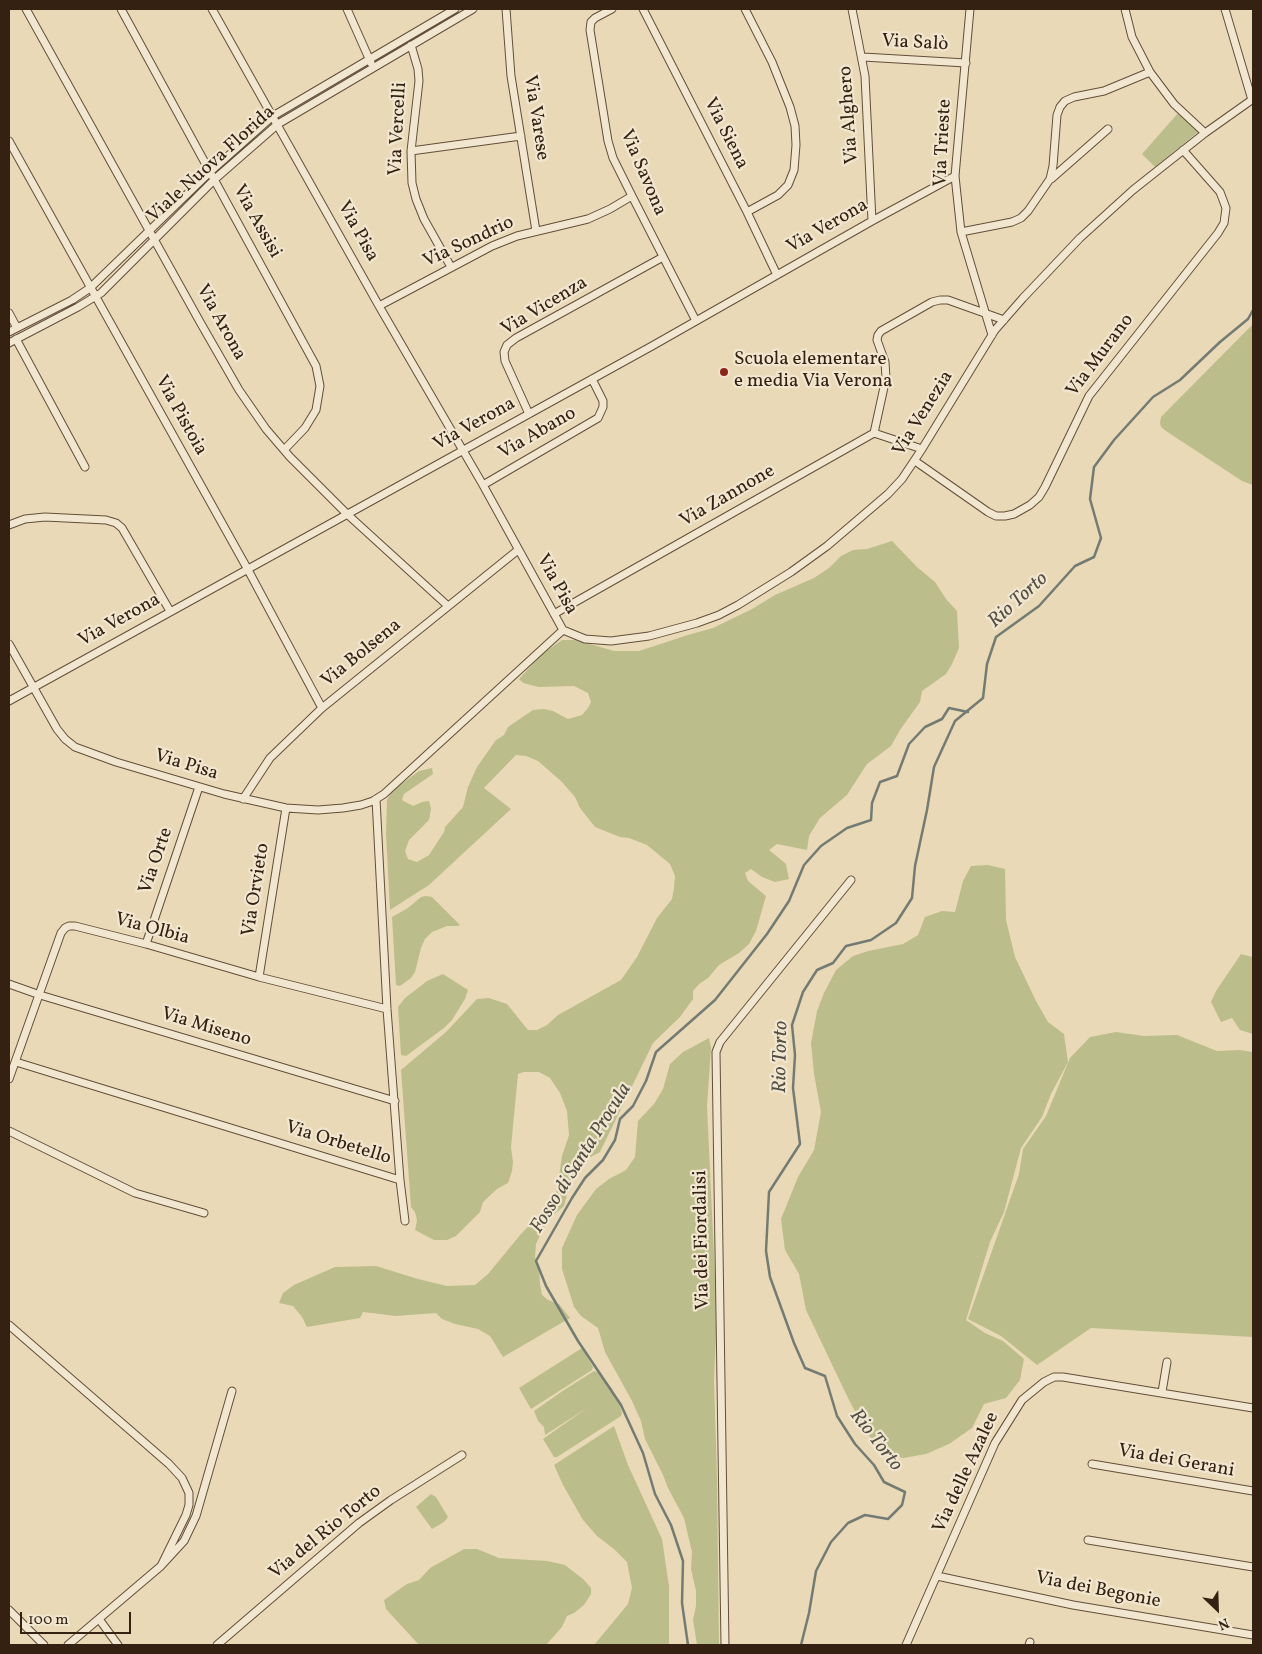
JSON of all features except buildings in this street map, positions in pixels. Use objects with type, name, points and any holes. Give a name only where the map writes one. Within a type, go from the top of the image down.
[{"type":"street","name":"Via Arona","points":[[26,9],[239,390],[266,429],[347,514],[448,606]]},
{"type":"street","name":"Via Assisi","points":[[122,9],[313,358],[318,374],[319,395],[316,410],[305,428],[284,450]]},
{"type":"street","name":"Via Pisa","points":[[9,644],[59,732],[75,747],[199,787],[243,799],[286,808],[307,810],[337,809],[361,805],[376,799],[563,630],[483,485],[379,306],[212,9]]},
{"type":"street","points":[[347,9],[374,68]]},
{"type":"street","name":"Viale Nuova Florida","points":[[9,332],[72,300],[90,288],[211,172],[273,116],[370,59],[442,12],[455,9]]},
{"type":"street","name":"Viale Nuova Florida","points":[[12,341],[95,297],[116,279],[215,180],[278,124],[473,9]]},
{"type":"street","name":"Via Varese","points":[[506,9],[511,76],[536,232]]},
{"type":"street","name":"Via Savona","points":[[612,9],[595,18],[590,25],[608,141],[613,158],[696,321]]},
{"type":"street","name":"Via Siena","points":[[643,9],[747,212],[777,275]]},
{"type":"street","name":"Via Alghero","points":[[852,9],[866,86],[872,220]]},
{"type":"street","name":"Via Trieste","points":[[970,9],[955,176],[961,232],[992,334]]},
{"type":"street","points":[[1125,9],[1132,37],[1150,72],[1174,104],[1205,132]]},
{"type":"street","points":[[1225,9],[1253,99]]},
{"type":"street","points":[[747,212],[778,195],[786,188],[794,173],[796,152],[790,107],[749,10]]},
{"type":"street","points":[[442,12],[447,24]]},
{"type":"street","name":"Via Vercelli","points":[[411,45],[418,69],[419,81],[411,151],[412,183],[417,205],[451,267]]},
{"type":"street","name":"Via Salò","points":[[862,57],[966,63]]},
{"type":"street","points":[[1050,179],[1053,166],[1056,120],[1063,103],[1074,97],[1104,91],[1150,72]]},
{"type":"street","name":"Via Venezia","points":[[563,630],[585,639],[615,641],[668,632],[719,615],[791,572],[835,540],[888,494],[915,461],[992,334],[1095,223],[1205,132],[1253,99]]},
{"type":"street","points":[[961,232],[1010,223],[1019,219],[1028,211],[1050,179],[1108,129]]},
{"type":"street","points":[[411,151],[521,136]]},
{"type":"street","name":"Via Pistoia","points":[[9,140],[248,568],[322,708]]},
{"type":"street","name":"Via Murano","points":[[915,461],[996,516],[1014,514],[1039,497],[1089,396],[1224,223],[1226,208],[1220,192],[1183,150]]},
{"type":"street","name":"Via Verona","points":[[9,701],[592,379],[872,220],[955,176]]},
{"type":"street","name":"Via Sondrio","points":[[379,306],[499,242],[593,217],[632,196]]},
{"type":"street","name":"Via Vicenza","points":[[528,414],[505,361],[504,352],[507,345],[516,338],[663,257]]},
{"type":"street","points":[[922,449],[874,433],[886,374],[885,362],[877,340],[879,333],[936,300],[946,300],[1004,320]]},
{"type":"street","points":[[9,313],[17,328],[12,341],[85,467]]},
{"type":"street","name":"Via Abano","points":[[483,485],[598,418],[603,408],[603,401],[592,379]]},
{"type":"street","name":"Via Zannone","points":[[554,614],[874,433]]},
{"type":"street","points":[[9,525],[45,516],[102,520],[116,523],[123,530],[170,611]]},
{"type":"street","name":"Via Bolsena","points":[[243,799],[270,758],[322,708],[518,550]]},
{"type":"street","name":"Via Orte","points":[[146,944],[199,787]]},
{"type":"street","name":"Via Orbetello","points":[[16,1062],[400,1180],[387,1009],[376,799]]},
{"type":"street","name":"Via Orvieto","points":[[259,976],[286,808]]},
{"type":"street","name":"Via dei Fiordalisi","points":[[725,1645],[716,1052],[720,1042],[851,880]]},
{"type":"street","name":"Via Olbia","points":[[9,1079],[61,932],[67,926],[75,926],[146,944],[387,1009]]},
{"type":"street","name":"Via Miseno","points":[[9,984],[40,995],[395,1101]]},
{"type":"street","points":[[9,1130],[135,1192],[204,1213]]},
{"type":"street","points":[[400,1180],[405,1221]]},
{"type":"street","points":[[9,1325],[169,1464],[182,1478],[189,1493],[189,1505],[161,1566]]},
{"type":"street","points":[[1162,1392],[1167,1362]]},
{"type":"street","name":"Via delle Azalee","points":[[906,1645],[996,1443],[1016,1408],[1033,1390],[1051,1378],[1059,1376],[1253,1408]]},
{"type":"street","points":[[68,1645],[161,1566],[182,1545],[193,1523],[232,1391]]},
{"type":"street","name":"Via del Rio Torto","points":[[217,1645],[366,1518],[462,1455]]},
{"type":"street","name":"Via dei Gerani","points":[[1092,1464],[1253,1491]]},
{"type":"street","points":[[1088,1540],[1253,1567]]},
{"type":"street","name":"Via dei Begonie","points":[[937,1576],[1073,1605],[1253,1635]]},
{"type":"street","points":[[9,1610],[44,1645]]},
{"type":"street","points":[[99,1620],[118,1645]]},
{"type":"green space","points":[[1179,112],[1198,132],[1155,167],[1142,154]]},
{"type":"green space","points":[[1253,324],[1253,485],[1242,481],[1166,431],[1161,427],[1160,423],[1161,417]]},
{"type":"green space","points":[[892,541],[917,567],[935,582],[946,599],[957,611],[959,648],[946,674],[922,691],[920,702],[891,746],[867,764],[847,795],[820,818],[809,836],[807,850],[777,844],[769,850],[786,864],[789,879],[775,882],[762,877],[751,869],[745,873],[748,881],[766,896],[756,931],[749,944],[739,953],[719,965],[708,978],[699,984],[693,991],[693,999],[680,1017],[653,1043],[600,1152],[585,1160],[569,1187],[564,1206],[551,1217],[536,1244],[535,1257],[539,1267],[542,1295],[548,1300],[559,1304],[570,1318],[503,1357],[490,1336],[478,1329],[442,1319],[436,1313],[396,1316],[363,1312],[360,1318],[307,1327],[293,1306],[279,1303],[283,1293],[294,1285],[335,1267],[376,1266],[447,1286],[475,1285],[488,1274],[521,1234],[553,1201],[557,1190],[562,1156],[569,1135],[567,1111],[560,1093],[550,1078],[539,1072],[524,1072],[518,1074],[511,1147],[513,1162],[508,1183],[497,1189],[483,1202],[480,1212],[456,1236],[447,1240],[434,1240],[415,1230],[417,1220],[415,1212],[411,1207],[401,1070],[446,1032],[477,999],[489,998],[507,1004],[528,1030],[537,1030],[547,1025],[558,1015],[621,980],[637,957],[657,918],[672,899],[674,888],[675,876],[670,864],[647,845],[595,827],[580,808],[575,797],[562,782],[538,761],[526,756],[516,755],[484,788],[511,809],[429,885],[390,910],[386,834],[387,800],[392,791],[419,771],[432,768],[433,774],[404,794],[402,800],[413,806],[429,801],[431,809],[429,820],[409,840],[405,851],[408,859],[417,862],[429,855],[444,832],[445,827],[463,807],[468,787],[477,767],[496,740],[504,735],[508,727],[533,710],[544,709],[553,711],[568,719],[582,715],[588,708],[591,702],[588,693],[574,686],[539,687],[523,683],[519,679],[542,654],[562,640],[576,640],[614,651],[639,651],[713,628],[752,609],[775,595],[814,578],[829,568],[841,556],[853,550],[867,549]]},
{"type":"green space","points":[[988,865],[1005,869],[1006,920],[1015,957],[1048,1022],[1064,1034],[1068,1062],[1051,1094],[1042,1117],[1021,1148],[1004,1212],[990,1242],[966,1320],[985,1333],[1003,1341],[1024,1359],[1020,1380],[1006,1398],[984,1404],[972,1428],[949,1444],[926,1454],[903,1458],[882,1453],[865,1430],[848,1398],[806,1310],[799,1274],[785,1250],[781,1219],[798,1177],[814,1150],[821,1112],[811,1043],[817,1011],[836,970],[853,956],[903,944],[918,935],[925,917],[942,911],[955,912],[963,881],[971,866]]},
{"type":"green space","points":[[421,897],[432,897],[460,925],[447,926],[432,932],[425,939],[415,972],[411,978],[400,986],[396,985],[392,917],[408,908]]},
{"type":"green space","points":[[1241,954],[1253,957],[1253,1034],[1240,1030],[1232,1018],[1221,1022],[1211,1002],[1216,991]]},
{"type":"green space","points":[[443,974],[468,990],[465,999],[452,1020],[444,1028],[406,1056],[401,1055],[398,1007],[405,998],[427,981]]},
{"type":"green space","points":[[1116,1032],[1144,1036],[1177,1035],[1217,1051],[1240,1050],[1253,1052],[1253,1337],[1091,1328],[1037,1365],[1001,1336],[968,1319],[1019,1174],[1023,1149],[1046,1116],[1070,1058],[1090,1037]]},
{"type":"green space","points":[[709,1038],[711,1048],[707,1106],[715,1277],[716,1333],[714,1380],[719,1645],[697,1645],[693,1620],[696,1606],[696,1591],[691,1569],[692,1552],[684,1518],[645,1439],[641,1421],[632,1401],[605,1352],[598,1328],[581,1316],[574,1307],[562,1269],[562,1248],[577,1215],[596,1189],[626,1170],[635,1157],[638,1121],[654,1104],[663,1089],[670,1064],[683,1052]]},
{"type":"green space","points":[[582,1348],[593,1367],[592,1370],[531,1409],[519,1388]]},
{"type":"green space","points":[[594,1371],[600,1373],[613,1390],[611,1392],[613,1391],[620,1406],[621,1416],[557,1457],[554,1457],[543,1439],[587,1408],[545,1435],[544,1427],[538,1421],[534,1411]]},
{"type":"green space","points":[[614,1426],[628,1465],[662,1539],[669,1586],[669,1645],[594,1645],[628,1604],[632,1588],[627,1562],[597,1536],[583,1520],[554,1465]]},
{"type":"green space","points":[[431,1494],[436,1497],[448,1517],[444,1522],[432,1529],[416,1507]]},
{"type":"green space","points":[[464,1549],[477,1549],[499,1558],[547,1561],[565,1565],[583,1579],[591,1588],[591,1594],[584,1605],[567,1616],[562,1627],[546,1645],[419,1645],[386,1609],[384,1600],[407,1584],[419,1580],[430,1568]]},
{"type":"waterway","name":"Rio Torto","points":[[801,1645],[816,1571],[831,1542],[848,1523],[865,1515],[888,1519],[902,1505],[905,1492],[884,1482],[874,1465],[855,1444],[837,1416],[825,1376],[805,1368],[770,1277],[766,1251],[769,1192],[800,1144],[793,1088],[795,1055],[792,1025],[803,992],[817,970],[833,963],[846,946],[871,940],[896,923],[912,898],[915,866],[934,767],[955,721],[983,698],[987,664],[996,637],[1039,606],[1075,566],[1094,557],[1101,538],[1090,499],[1094,467],[1114,440],[1153,397],[1180,380],[1220,342],[1248,319],[1253,310]]},
{"type":"waterway","name":"Fosso di Santa Procula","points":[[688,1645],[682,1603],[683,1561],[671,1525],[655,1494],[643,1453],[621,1405],[578,1341],[546,1286],[536,1261],[585,1178],[603,1160],[615,1140],[620,1119],[633,1106],[646,1081],[656,1052],[715,1000],[767,934],[789,901],[804,865],[821,846],[847,828],[871,820],[872,803],[880,782],[897,776],[909,744],[925,727],[942,719],[949,708],[968,712]]},
{"type":"place","name":"Scuola elementare e media Via Verona","points":[[724,372]]}]
